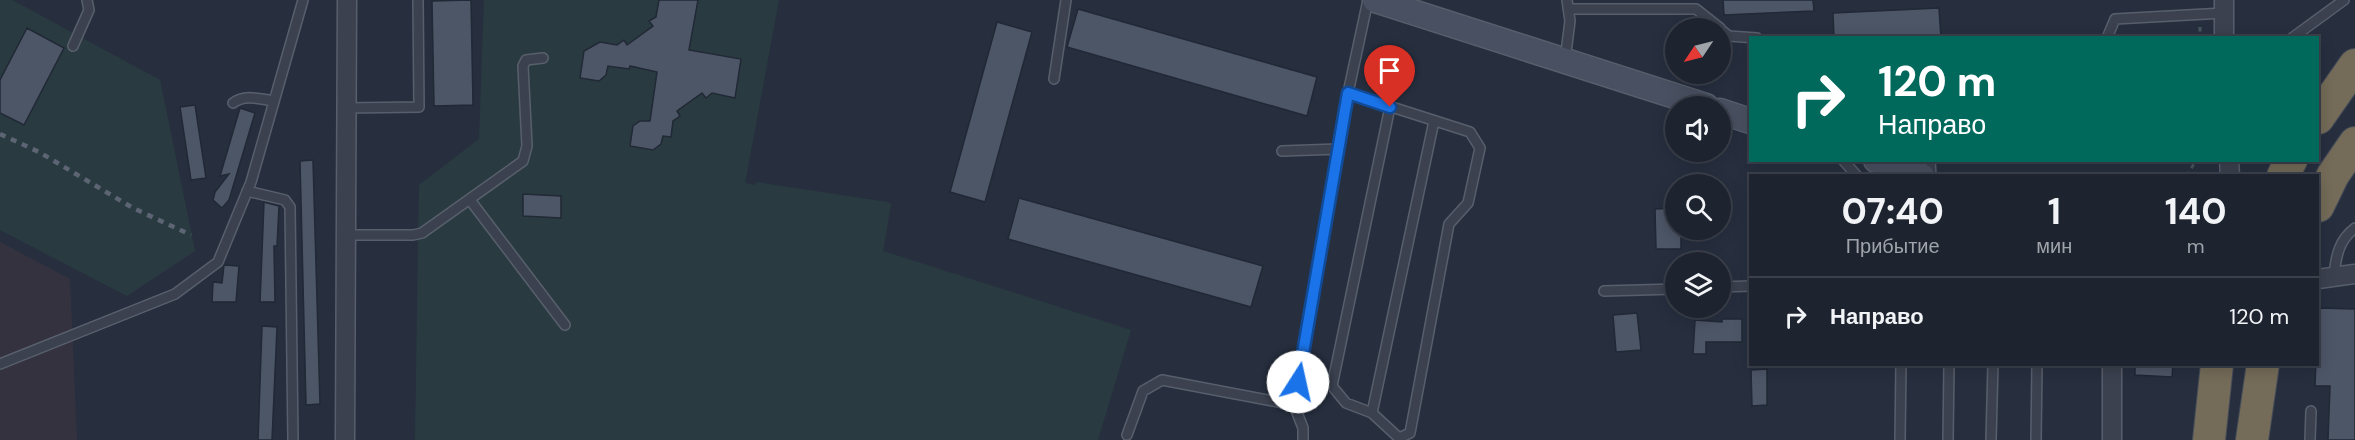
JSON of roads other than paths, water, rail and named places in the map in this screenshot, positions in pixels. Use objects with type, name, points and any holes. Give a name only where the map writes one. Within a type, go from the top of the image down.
[{"type":"highway","points":[[2319,116],[2338,84]]},
{"type":"highway","points":[[2319,204],[2333,175],[2355,143]]},
{"type":"highway","points":[[2209,440],[2217,366]]},
{"type":"highway","points":[[2252,440],[2263,366]]},
{"type":"main road","points":[[1375,0],[1675,96]]},
{"type":"main road","points":[[1731,115],[1749,121]]},
{"type":"main road","points":[[1881,162],[1916,174]]},
{"type":"street","points":[[345,440],[346,0]]},
{"type":"street","points":[[2224,7],[2224,36]]},
{"type":"street","points":[[2326,277],[2355,274]]},
{"type":"street","points":[[2112,366],[2112,440]]},
{"type":"lane","points":[[73,46],[89,10],[87,0]]},
{"type":"lane","points":[[0,364],[176,294],[218,262],[247,191],[303,0]]},
{"type":"lane","points":[[346,108],[419,107],[418,0]]},
{"type":"lane","points":[[1054,79],[1066,0]]},
{"type":"lane","points":[[1303,440],[1303,428],[1294,405],[1348,93],[1368,0]]},
{"type":"lane","points":[[2295,36],[2344,0]]},
{"type":"lane","points":[[1565,61],[1568,5],[1696,9],[1707,18]]},
{"type":"lane","points":[[2108,36],[2115,19],[2224,7]]},
{"type":"lane","points":[[1731,36],[1749,37]]},
{"type":"lane","points":[[346,235],[413,235],[432,227],[523,161],[527,154],[523,66],[526,60],[543,58]]},
{"type":"lane","points":[[1348,93],[1470,132],[1480,148],[1468,203],[1449,224],[1410,433],[1399,438],[1372,413],[1346,403],[1332,386],[1390,107]]},
{"type":"lane","points":[[233,103],[238,99],[249,97],[274,101]]},
{"type":"lane","points":[[1372,413],[1434,121]]},
{"type":"lane","points":[[1282,151],[1338,148]]},
{"type":"lane","points":[[1845,162],[1855,174]]},
{"type":"lane","points":[[247,191],[285,200],[290,207],[293,440]]},
{"type":"lane","points":[[470,200],[565,325]]},
{"type":"lane","points":[[2326,277],[2341,242],[2355,228]]},
{"type":"lane","points":[[1731,287],[1749,286]]},
{"type":"lane","points":[[1604,291],[1665,289]]},
{"type":"lane","points":[[1900,440],[1901,366]]},
{"type":"lane","points":[[1948,366],[1948,440]]},
{"type":"lane","points":[[1991,440],[1993,366]]},
{"type":"lane","points":[[2036,440],[2037,366]]},
{"type":"lane","points":[[1127,435],[1143,391],[1162,380],[1294,405]]},
{"type":"lane","points":[[2310,440],[2311,411]]},
{"type":"railway","points":[[0,134],[39,152],[133,208],[191,235]]}]
